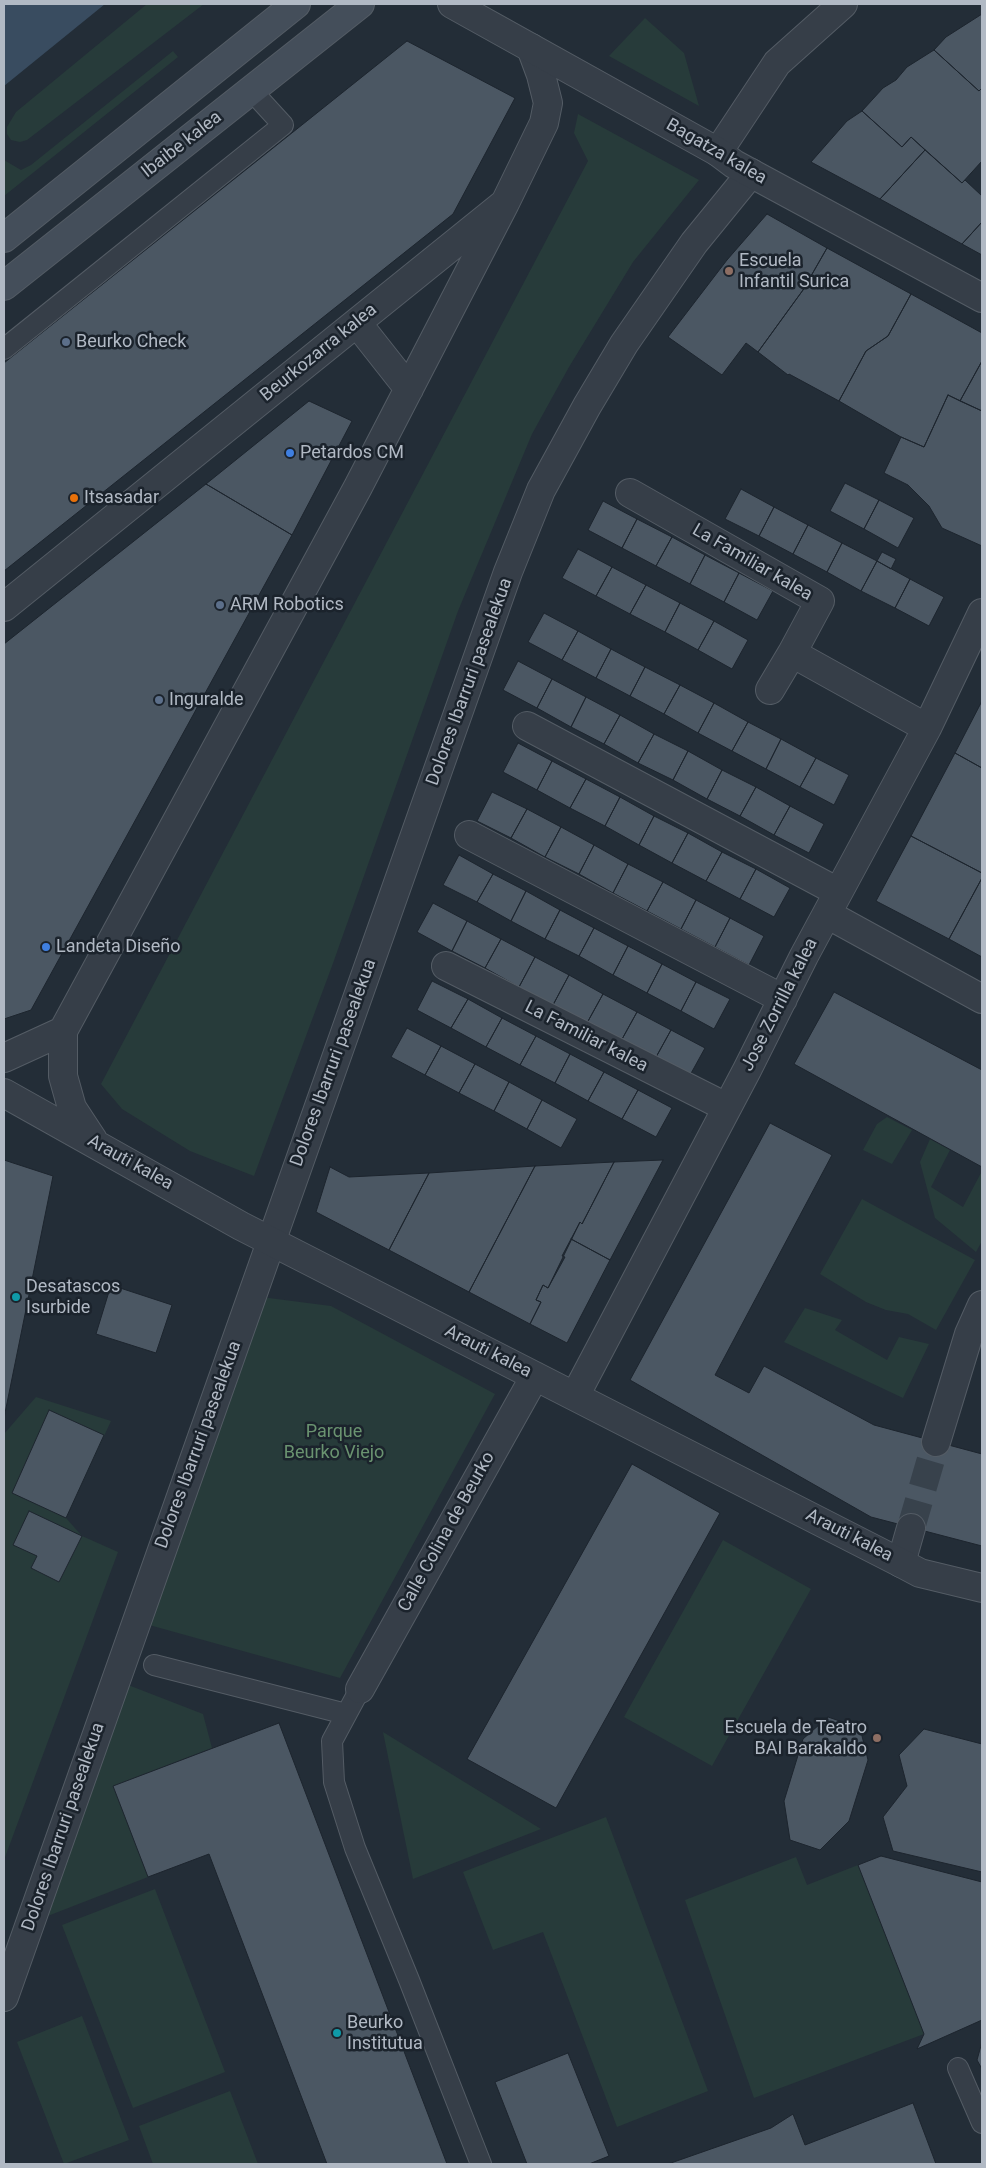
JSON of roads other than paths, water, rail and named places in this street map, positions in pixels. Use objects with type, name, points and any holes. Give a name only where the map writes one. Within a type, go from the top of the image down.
[{"type":"main road","points":[[4,238],[296,4]]},
{"type":"main road","name":"Ibaibe kalea","points":[[4,286],[251,90],[350,8]]},
{"type":"street","name":"Bagatza kalea","points":[[452,4],[718,152],[751,173],[982,298]]},
{"type":"street","points":[[718,152],[777,64],[843,4]]},
{"type":"street","name":"Beurkozarra kalea","points":[[4,607],[505,203],[544,123],[548,103],[541,75],[531,48]]},
{"type":"street","name":"Dolores Ibarruri pasealekua","points":[[4,1997],[508,572],[541,490],[587,406],[624,344],[694,243],[751,173]]},
{"type":"street","points":[[97,1145],[72,1108],[63,1076],[63,1031],[358,487],[505,203]]},
{"type":"street","points":[[357,323],[409,389]]},
{"type":"street","name":"La Familiar kalea","points":[[630,493],[820,601],[792,653]]},
{"type":"street","name":"Jose Zorrilla kalea","points":[[575,1396],[833,903],[927,728],[982,613]]},
{"type":"street","points":[[770,690],[792,653],[927,728]]},
{"type":"street","points":[[527,726],[833,903],[982,999]]},
{"type":"street","points":[[469,835],[783,999]]},
{"type":"street","name":"La Familiar kalea","points":[[446,966],[726,1107]]},
{"type":"street","points":[[4,1058],[63,1031]]},
{"type":"street","name":"Arauti kalea","points":[[4,1093],[271,1241],[920,1573],[982,1588]]},
{"type":"street","points":[[936,1442],[969,1334],[982,1305]]},
{"type":"street","name":"Calle Colina de Beurko","points":[[360,1689],[535,1376]]},
{"type":"street","points":[[901,1563],[912,1528]]},
{"type":"lane","points":[[5,346],[283,125],[251,90]]},
{"type":"lane","points":[[154,1665],[346,1714]]},
{"type":"lane","points":[[360,1689],[332,1741],[334,1782],[355,1848],[481,2164]]},
{"type":"lane","points":[[958,2068],[982,2123]]},
{"type":"water","points":[[4,4],[105,4],[4,86]]},
{"type":"tunnel","points":[[911,1528],[936,1442]]},
{"type":"place","name":"Escuela Infantil Surica","points":[[729,271]]},
{"type":"place","name":"Beurko Check","points":[[66,342]]},
{"type":"place","name":"Petardos CM","points":[[290,453]]},
{"type":"place","name":"Itsasadar","points":[[74,498]]},
{"type":"place","name":"ARM Robotics","points":[[220,605]]},
{"type":"place","name":"Inguralde","points":[[159,700]]},
{"type":"place","name":"Landeta Diseño","points":[[46,947]]},
{"type":"place","name":"Desatascos Isurbide","points":[[16,1297]]},
{"type":"place","name":"Escuela de Teatro BAI Barakaldo","points":[[877,1738]]},
{"type":"place","name":"Beurko Institutua","points":[[337,2033]]},
{"type":"park label","name":"Parque Beurko Viejo","points":[[334,1442]]}]
